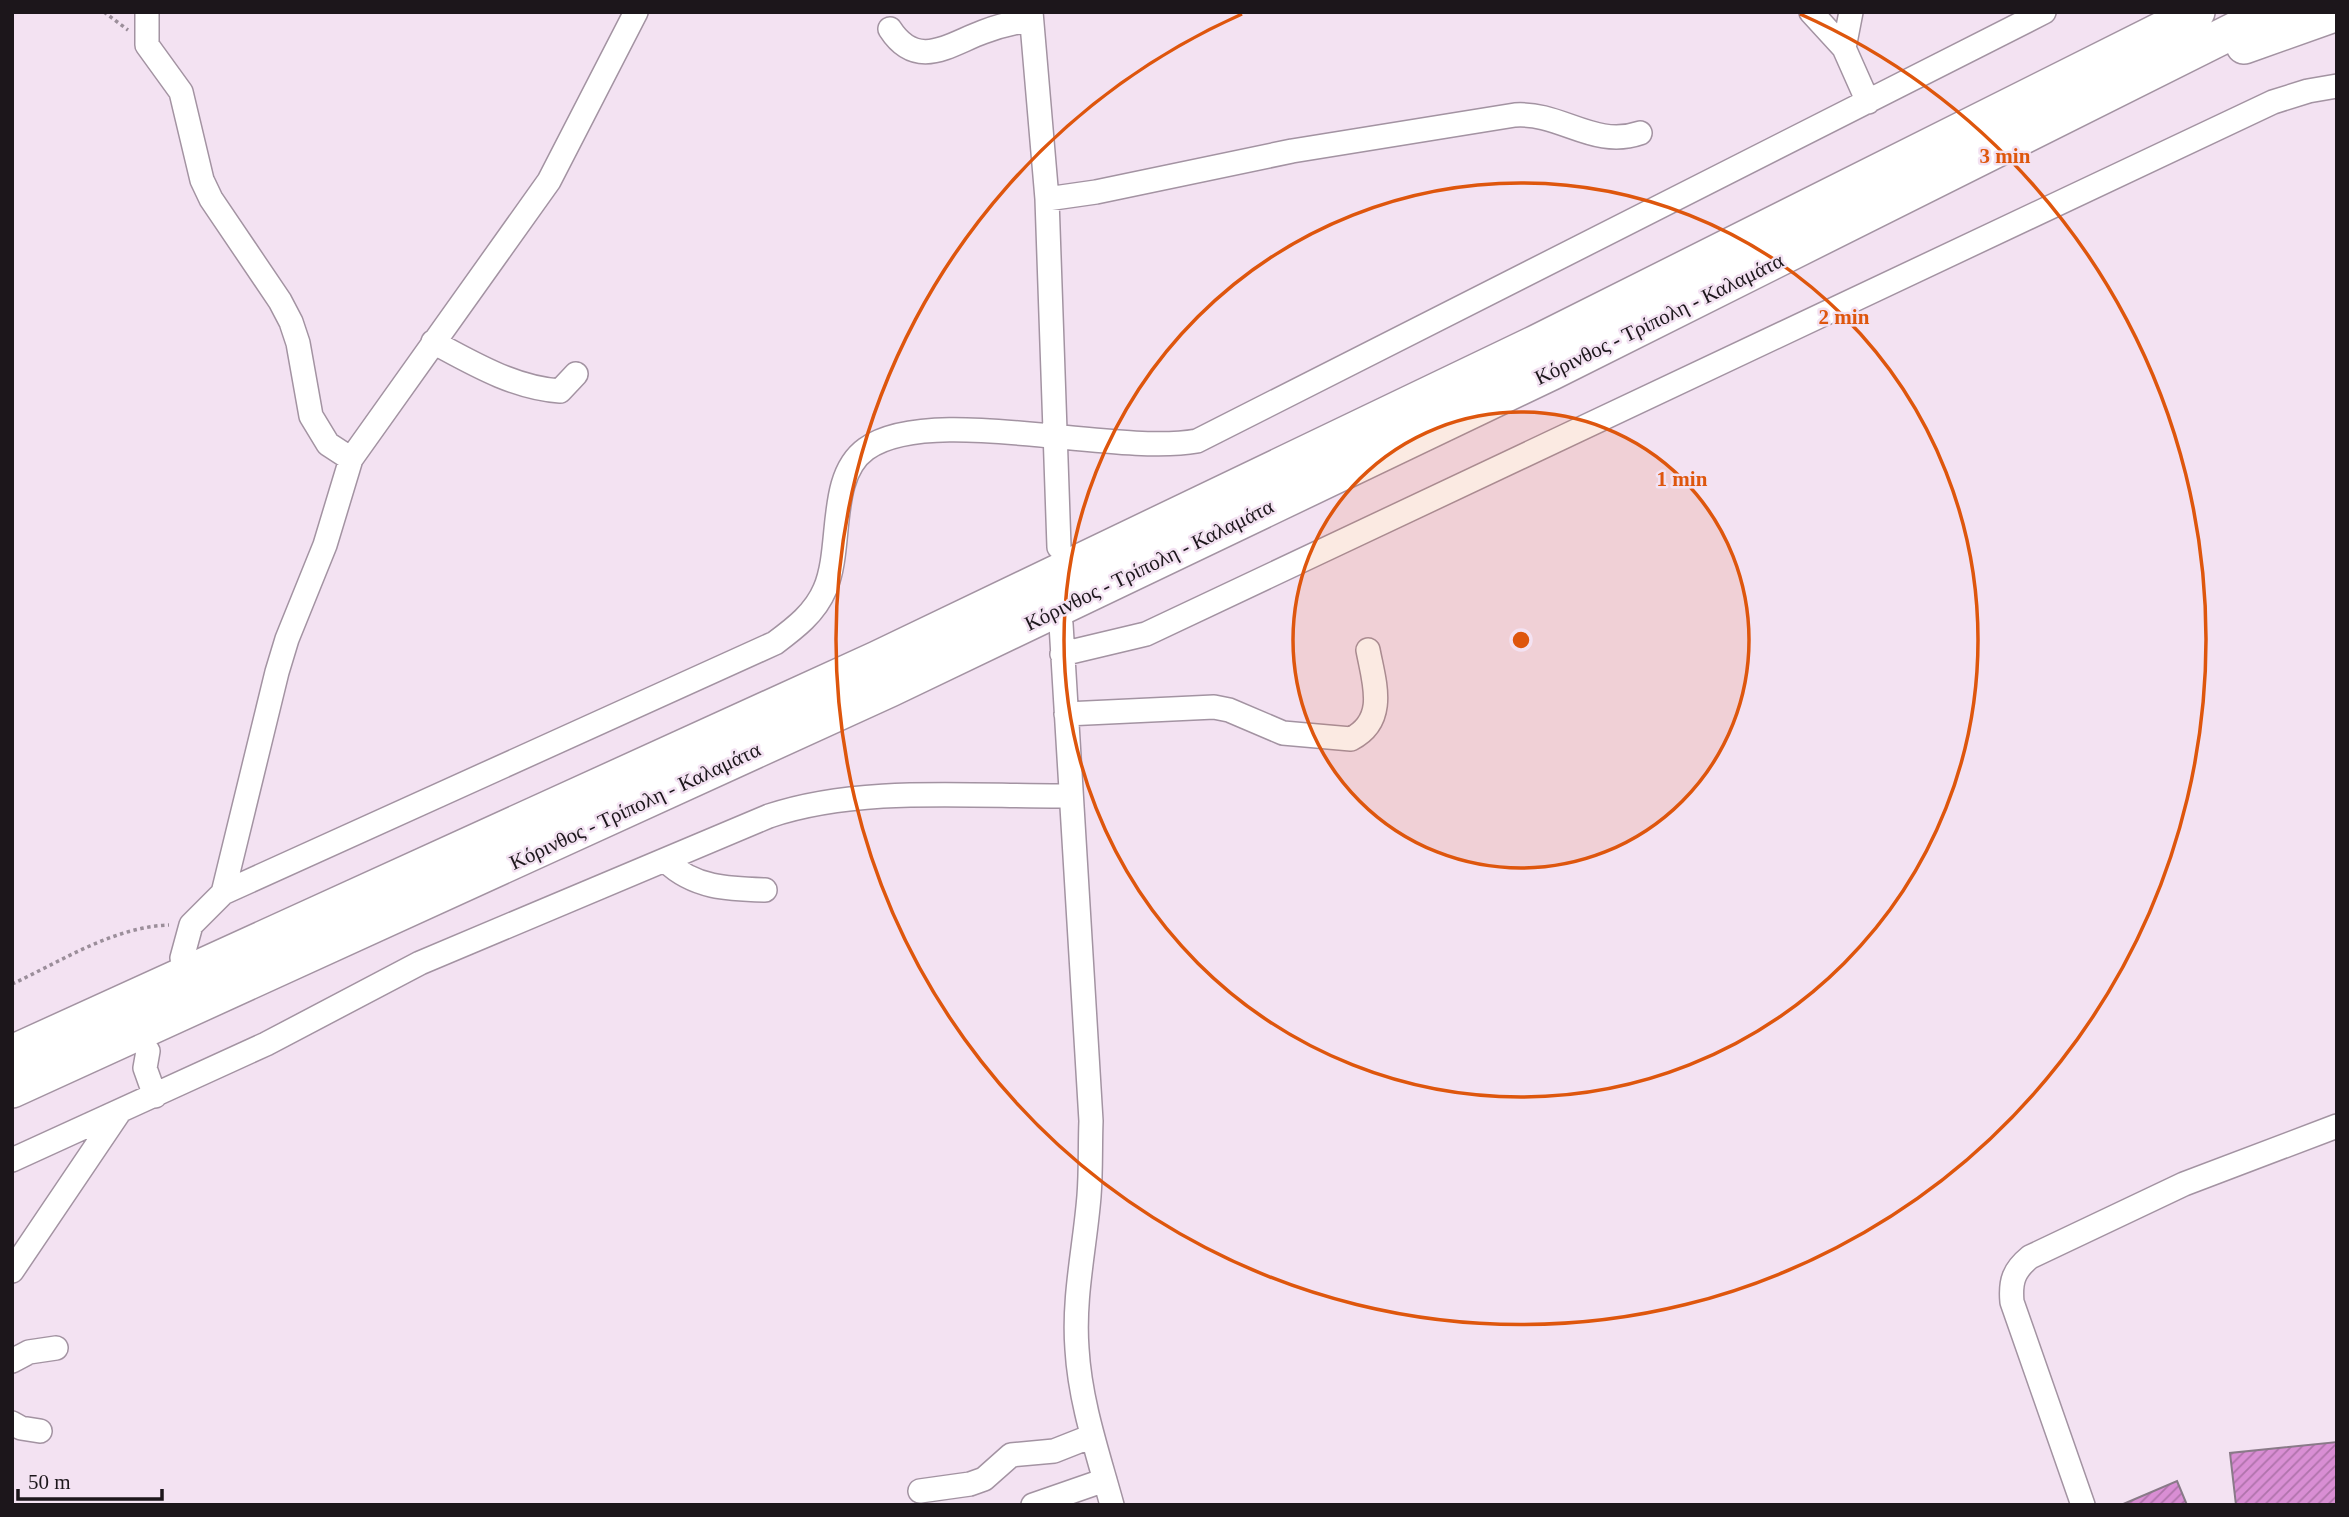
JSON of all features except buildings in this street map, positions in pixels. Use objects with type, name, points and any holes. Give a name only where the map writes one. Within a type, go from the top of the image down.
[{"type":"highway","points":[[2134,44],[2178,12]]},
{"type":"highway","name":"Κόρινθος - Τρίπολη - Καλαμάτα","points":[[12,1053],[877,659],[1550,336],[2197,12]]},
{"type":"highway","name":"Κόρινθος - Τρίπολη - Καλαμάτα","points":[[12,1090],[890,690],[1552,372],[2271,12]]},
{"type":"highway","points":[[2078,110],[2144,88],[2250,44],[2337,13]]},
{"type":"street","points":[[147,12],[147,45],[181,92],[202,180],[211,199],[280,301],[290,322],[298,343],[311,416],[328,444],[351,458]]},
{"type":"street","points":[[223,893],[277,672],[325,545],[351,458],[549,181],[636,12]]},
{"type":"street","points":[[1811,12],[1844,48],[1868,102]]},
{"type":"street","points":[[1844,48],[1851,12]]},
{"type":"street","points":[[181,958],[191,925],[223,893],[561,743],[775,643],[798,626],[825,590],[834,561],[842,485],[849,469],[862,452],[881,439],[904,433],[935,432],[1056,437],[1158,446],[1197,442],[2043,12]]},
{"type":"street","points":[[890,29],[901,44],[913,50],[931,52],[950,48],[1031,16],[1047,199],[1059,547]]},
{"type":"street","points":[[1062,654],[1146,634],[2273,102],[2308,91],[2337,86]]},
{"type":"street","points":[[1047,199],[1097,192],[1280,153],[1515,115],[1548,118],[1598,137],[1626,138],[1640,133]]},
{"type":"street","points":[[433,342],[473,364],[535,388],[560,391],[576,374]]},
{"type":"street","points":[[1061,624],[1091,1121],[1089,1196],[1080,1265],[1076,1329],[1079,1374],[1112,1505]]},
{"type":"street","points":[[1066,715],[1214,707],[1229,710],[1283,733],[1351,739],[1369,726],[1375,716],[1375,688],[1367,650]]},
{"type":"street","points":[[12,1160],[118,1114],[266,1044],[420,963],[769,816],[827,800],[1071,796]]},
{"type":"street","points":[[666,861],[683,876],[698,882],[729,889],[765,890]]},
{"type":"street","points":[[148,1051],[145,1068],[155,1096]]},
{"type":"street","points":[[12,1271],[118,1114]]},
{"type":"street","points":[[2083,1505],[2012,1302],[2011,1286],[2019,1266],[2030,1257],[2183,1184],[2337,1126]]},
{"type":"street","points":[[12,1361],[29,1352],[56,1348]]},
{"type":"street","points":[[12,1423],[40,1431]]},
{"type":"street","points":[[920,1491],[970,1484],[984,1479],[1012,1455],[1054,1451],[1093,1436]]},
{"type":"street","points":[[1033,1505],[1105,1480]]},
{"type":"path","points":[[12,984],[136,929],[191,925]]}]
